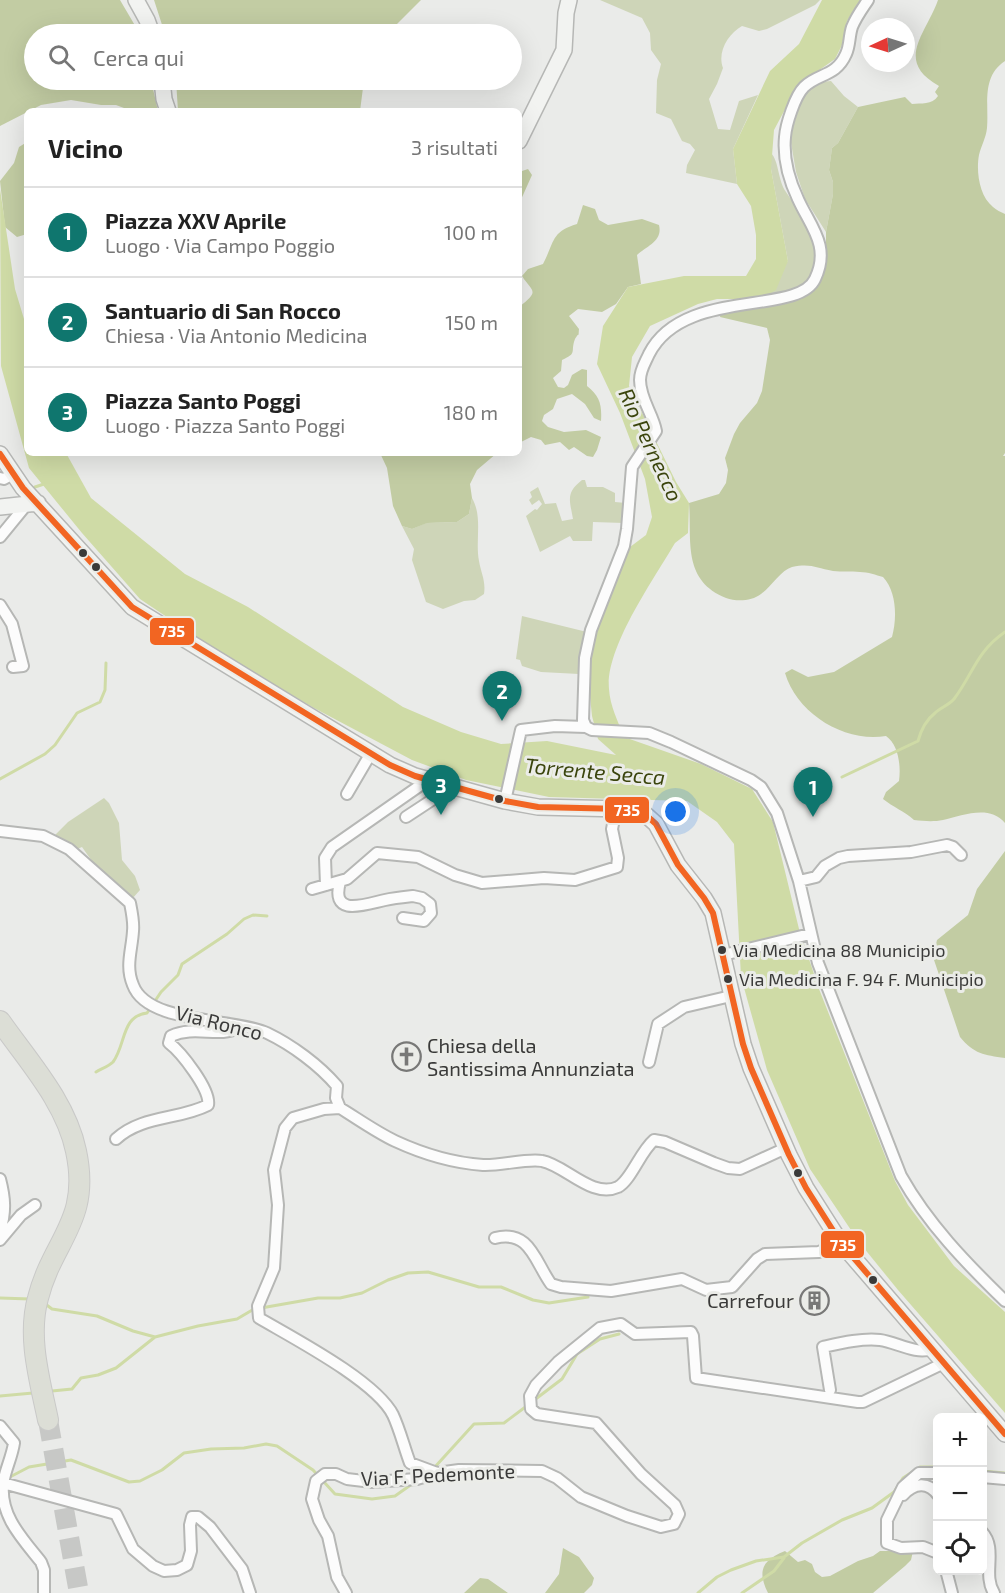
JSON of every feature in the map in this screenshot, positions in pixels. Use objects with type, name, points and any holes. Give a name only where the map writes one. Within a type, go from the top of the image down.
[{"type":"highway","points":[[0,1021],[65,1116],[79,1165],[80,1189],[75,1215],[42,1285],[35,1311],[36,1351],[48,1420]]},
{"type":"main road","points":[[136,0],[148,24]]},
{"type":"main road","points":[[522,135],[564,50],[569,0]]},
{"type":"main road","points":[[163,90],[167,108]]},
{"type":"main road","points":[[0,454],[6,476],[132,607],[371,753],[415,777],[450,786],[538,807],[635,811],[646,815],[656,824],[678,865],[713,913],[728,954],[731,996],[751,1068],[806,1188],[842,1243],[1005,1434]]},
{"type":"main road","points":[[0,507],[32,503]]},
{"type":"street","points":[[589,729],[583,720],[585,658],[591,630],[624,546],[632,467],[655,435],[656,427],[642,393],[640,380],[642,368],[659,339],[682,321],[734,304],[760,303],[803,291],[810,287],[815,279],[819,265],[818,236],[798,201],[790,178],[785,156],[785,136],[789,117],[798,95],[804,87],[831,73],[838,66],[846,54],[855,21],[868,0]]},
{"type":"street","points":[[0,537],[32,503]]},
{"type":"street","points":[[0,605],[12,624],[23,666],[13,667]]},
{"type":"street","points":[[505,798],[521,730],[555,726],[649,734],[671,741],[752,780],[761,787],[772,802],[794,863],[800,882],[808,934],[818,963],[901,1176],[917,1203],[944,1238],[1005,1301]]},
{"type":"street","points":[[347,794],[371,753]]},
{"type":"street","points":[[326,885],[326,858],[332,848],[429,780]]},
{"type":"street","points":[[406,817],[450,786]]},
{"type":"street","points":[[312,889],[347,879],[377,853],[418,857],[455,875],[482,883],[544,878],[575,880],[617,867],[618,858],[612,829],[616,809]]},
{"type":"street","name":"Via Ronco","points":[[0,831],[42,836],[69,849],[130,903],[133,931],[129,974],[133,987],[143,1000],[160,1009],[210,1022],[242,1026],[268,1034],[304,1056],[329,1076],[337,1086],[336,1098],[340,1108]]},
{"type":"street","points":[[800,882],[816,877],[825,866],[848,856],[911,852],[947,845],[953,847],[961,855]]},
{"type":"street","points":[[340,882],[338,897],[346,905],[356,907],[413,896],[422,898],[430,904],[431,913],[424,921],[403,918]]},
{"type":"street","points":[[728,954],[808,934]]},
{"type":"street","points":[[649,1062],[658,1024],[684,1007],[731,996]]},
{"type":"street","points":[[116,1138],[123,1132],[148,1121],[197,1110],[208,1105],[207,1093],[181,1054],[169,1043],[171,1036],[193,1029],[231,1031],[242,1026]]},
{"type":"street","points":[[437,1473],[410,1463],[392,1414],[373,1390],[301,1342],[259,1318],[258,1306],[274,1268],[278,1205],[274,1170],[285,1128],[293,1118],[324,1109],[340,1108],[393,1140],[450,1159],[485,1165],[543,1161],[588,1185],[610,1189],[620,1186],[645,1148],[654,1140],[665,1142],[728,1168],[740,1169],[786,1148]]},
{"type":"street","points":[[0,1179],[6,1212],[0,1231]]},
{"type":"street","points":[[0,1240],[21,1215],[35,1205]]},
{"type":"street","points":[[495,1238],[518,1237],[528,1246],[551,1284],[599,1291],[682,1279],[706,1290],[732,1287],[757,1259],[765,1254],[819,1252],[842,1243]]},
{"type":"street","name":"Via F. Pedemonte","points":[[346,1593],[337,1577],[328,1536],[319,1520],[312,1499],[316,1481],[325,1474],[336,1474],[347,1479],[372,1482],[417,1479],[459,1470],[542,1471],[557,1478],[581,1497],[627,1516],[661,1527],[674,1524],[679,1514],[675,1505],[641,1474],[596,1423],[537,1414],[531,1409],[530,1396],[536,1385],[558,1362],[600,1328],[621,1324],[634,1334],[691,1332],[696,1378],[858,1402],[863,1402],[944,1363]]},
{"type":"street","points":[[830,1390],[823,1347],[847,1342],[879,1340],[922,1351],[931,1349]]},
{"type":"street","points":[[0,1426],[14,1443],[3,1483],[2,1498],[5,1515],[41,1562],[44,1570],[44,1593]]},
{"type":"street","points":[[933,1473],[919,1473],[903,1487],[887,1520],[887,1543],[901,1548],[923,1547],[933,1551]]},
{"type":"street","points":[[987,1477],[1005,1479]]},
{"type":"street","points":[[3,1483],[116,1514],[133,1549],[153,1566],[164,1571],[177,1570],[187,1565],[191,1551],[190,1525],[192,1517],[198,1516],[210,1527],[242,1569],[250,1593]]},
{"type":"street","points":[[897,1500],[916,1485],[928,1486],[933,1490]]},
{"type":"street","points":[[987,1537],[990,1548],[988,1578],[994,1593]]},
{"type":"street","points":[[947,1575],[952,1593]]},
{"type":"shaded area","points":[[0,0],[120,0],[134,24],[24,24],[24,90],[153,90],[157,108],[124,108],[71,100],[35,108],[24,108],[24,114],[0,126]]},
{"type":"shaded area","points":[[154,0],[421,0],[397,24],[162,24]]},
{"type":"shaded area","points":[[600,0],[820,0],[815,5],[767,29],[759,31],[742,26],[725,44],[721,56],[723,68],[709,99],[718,129],[730,130],[739,101],[758,95],[733,149],[737,184],[686,173],[687,165],[695,150],[690,144],[682,141],[671,119],[656,113],[657,80],[661,64],[651,50],[650,33],[642,18]]},
{"type":"shaded area","points":[[938,0],[1005,0],[1005,61],[997,67],[989,83],[987,128],[979,155],[978,168],[984,196],[994,208],[1005,214],[1005,453],[1003,456],[1005,456],[1005,823],[999,817],[983,813],[967,814],[939,821],[914,820],[883,799],[886,792],[899,781],[898,757],[890,740],[886,736],[870,737],[839,730],[811,713],[791,688],[785,673],[792,669],[808,677],[834,672],[892,637],[895,606],[891,590],[883,577],[866,572],[833,571],[809,566],[792,567],[757,596],[735,600],[712,590],[702,581],[692,558],[690,545],[689,503],[719,494],[726,483],[728,470],[725,458],[740,423],[757,403],[762,391],[770,340],[767,328],[720,317],[721,311],[808,293],[816,288],[826,261],[826,232],[833,194],[833,182],[829,170],[832,148],[838,143],[858,107],[905,97],[912,104],[926,103],[938,96],[935,92],[939,86],[926,77],[918,67],[916,57],[917,46]]},
{"type":"shaded area","points":[[831,81],[858,107],[838,143],[832,148],[829,170],[833,182],[833,194],[826,232],[805,199],[796,172],[790,137],[800,104],[809,88],[821,82]]},
{"type":"shaded area","points":[[177,90],[363,90],[360,108],[178,108]]},
{"type":"shaded area","points":[[24,144],[24,235],[17,237],[5,227],[0,181],[14,163],[19,147]]},
{"type":"shaded area","points":[[771,153],[776,161],[783,187],[803,217],[811,235],[815,254],[812,271],[806,283],[800,287],[759,299],[788,261],[771,169]]},
{"type":"shaded area","points":[[528,169],[532,175],[522,197],[522,171]]},
{"type":"shaded area","points":[[583,205],[595,209],[599,220],[608,225],[642,219],[659,225],[660,231],[653,243],[637,255],[641,284],[628,287],[616,304],[602,312],[578,309],[569,316],[579,329],[579,335],[575,339],[572,354],[562,360],[561,371],[553,378],[558,387],[564,388],[568,385],[572,375],[582,369],[587,370],[587,386],[595,393],[599,401],[601,421],[594,418],[585,404],[572,394],[557,399],[553,409],[544,415],[542,421],[548,427],[564,432],[586,430],[601,437],[593,457],[587,456],[574,447],[569,450],[560,442],[545,445],[541,440],[531,437],[522,442],[522,304],[532,292],[522,276],[528,269],[543,264],[552,243],[562,230],[577,224]]},
{"type":"shaded area","points":[[381,456],[493,456],[477,470],[470,484],[472,498],[469,514],[457,522],[427,523],[412,529],[402,526],[393,506],[387,468]]},
{"type":"shaded area","points":[[582,480],[585,480],[587,487],[603,487],[615,493],[615,502],[626,503],[624,523],[593,522],[592,541],[573,541],[570,536],[540,552],[526,516],[542,504],[539,500],[532,505],[529,500],[532,497],[530,492],[538,487],[545,504],[556,503],[562,521],[573,519],[571,493]]},
{"type":"shaded area","points":[[472,498],[478,521],[478,553],[484,581],[484,594],[475,600],[464,601],[443,609],[426,602],[412,560],[414,549],[402,526],[412,529],[426,523],[457,522],[469,514]]},
{"type":"shaded area","points":[[522,616],[587,632],[579,674],[541,672],[522,666],[520,660],[516,659]]},
{"type":"shaded area","points":[[104,798],[119,823],[122,860],[135,876],[140,890],[132,899],[104,878],[82,847],[75,850],[54,836],[68,822]]},
{"type":"shaded area","points":[[1005,851],[1005,1058],[980,1053],[960,1037],[933,957],[937,940],[968,915],[977,889]]},
{"type":"shaded area","points":[[563,1548],[579,1557],[594,1578],[592,1585],[584,1593],[545,1593],[559,1574]]},
{"type":"shaded area","points":[[785,1551],[798,1562],[805,1560],[812,1564],[815,1572],[822,1577],[830,1576],[880,1551],[913,1551],[911,1560],[873,1593],[768,1593],[762,1572],[764,1567],[771,1558]]},
{"type":"shaded area","points":[[480,1578],[488,1579],[508,1593],[464,1593]]},
{"type":"water","points":[[822,0],[860,0],[847,21],[842,45],[835,59],[798,85],[774,130],[771,169],[788,261],[776,290],[759,299],[717,299],[698,304],[650,326],[632,357],[629,386],[676,482],[689,503],[688,533],[675,543],[633,614],[615,654],[610,672],[609,689],[624,737],[701,764],[752,789],[773,822],[799,929],[819,989],[895,1181],[908,1205],[954,1266],[1005,1312],[1005,1413],[859,1242],[810,1169],[767,1070],[741,977],[734,844],[717,822],[687,801],[549,797],[466,780],[412,760],[314,708],[222,654],[140,599],[29,468],[26,456],[68,456],[91,498],[185,574],[248,607],[403,707],[461,732],[501,744],[547,741],[616,755],[598,739],[592,716],[589,687],[591,653],[596,631],[630,547],[646,535],[652,517],[645,479],[620,413],[597,364],[603,326],[628,287],[684,276],[746,276],[756,259],[756,235],[751,206],[737,184],[733,149],[770,71],[799,44]]},
{"type":"water","points":[[0,189],[15,289],[24,319],[24,450],[1,366]]},
{"type":"waterway","points":[[35,487],[44,484]]},
{"type":"waterway","points":[[842,777],[918,741],[929,719],[954,699],[987,647],[1005,632]]},
{"type":"waterway","points":[[0,779],[45,754],[55,745],[77,713],[100,702],[105,690],[106,663]]},
{"type":"waterway","points":[[96,1072],[113,1062],[128,1025],[139,1015],[147,1013],[161,992],[178,975],[182,964],[227,934],[244,919],[253,915],[267,916]]},
{"type":"waterway","points":[[261,1308],[318,1298],[340,1298],[362,1293],[408,1273],[428,1272],[479,1287],[501,1287],[533,1300],[549,1303],[588,1297]]},
{"type":"waterway","points":[[0,1298],[30,1299]]},
{"type":"waterway","points":[[44,1303],[52,1309],[97,1316],[133,1331],[155,1337],[237,1319],[254,1309]]},
{"type":"waterway","points":[[533,1401],[562,1379],[577,1354],[600,1339],[619,1334]]},
{"type":"waterway","points":[[52,1391],[72,1389],[81,1378],[116,1368],[155,1337]]},
{"type":"waterway","points":[[0,1396],[33,1393]]},
{"type":"waterway","points":[[434,1468],[474,1424],[504,1423],[528,1405]]},
{"type":"waterway","points":[[8,1478],[29,1467],[71,1460],[129,1482],[140,1481],[162,1470],[184,1453],[266,1444],[277,1446],[313,1470],[335,1494],[372,1499],[395,1496],[412,1484]]},
{"type":"waterway","points":[[698,1593],[717,1577],[731,1570],[756,1561],[784,1557],[802,1543],[842,1520],[872,1508],[894,1492],[903,1478],[920,1467],[933,1467]]},
{"type":"waterway","points":[[987,1471],[1005,1473]]},
{"type":"waterway","points":[[742,1593],[774,1571],[784,1558]]},
{"type":"tunnel","points":[[48,1420],[79,1593]]},
{"type":"transit line","name":"735","points":[[0,454],[23,488],[132,607],[390,765],[415,776],[505,801],[538,807],[623,809],[646,815],[656,824],[678,865],[713,913],[743,1044],[751,1068],[806,1188],[841,1243],[1005,1434]]},
{"type":"place","name":"Santuario di San Rocco","points":[[502,721]]},
{"type":"place","name":"Piazza Santo Poggi","points":[[441,815]]},
{"type":"place","name":"Piazza XXV Aprile","points":[[813,817]]},
{"type":"place","name":"Via Medicina 88 Municipio","points":[[722,950]]},
{"type":"place","name":"Via Medicina F. 94 F. Municipio","points":[[728,979]]},
{"type":"place","name":"Chiesa della Santissima Annunziata","points":[[406,1057]]},
{"type":"place","name":"Carrefour","points":[[815,1301]]},
{"type":"water label","name":"Rio Pernecco","points":[[650,445]]},
{"type":"water label","name":"Torrente Secca","points":[[595,772]]}]
